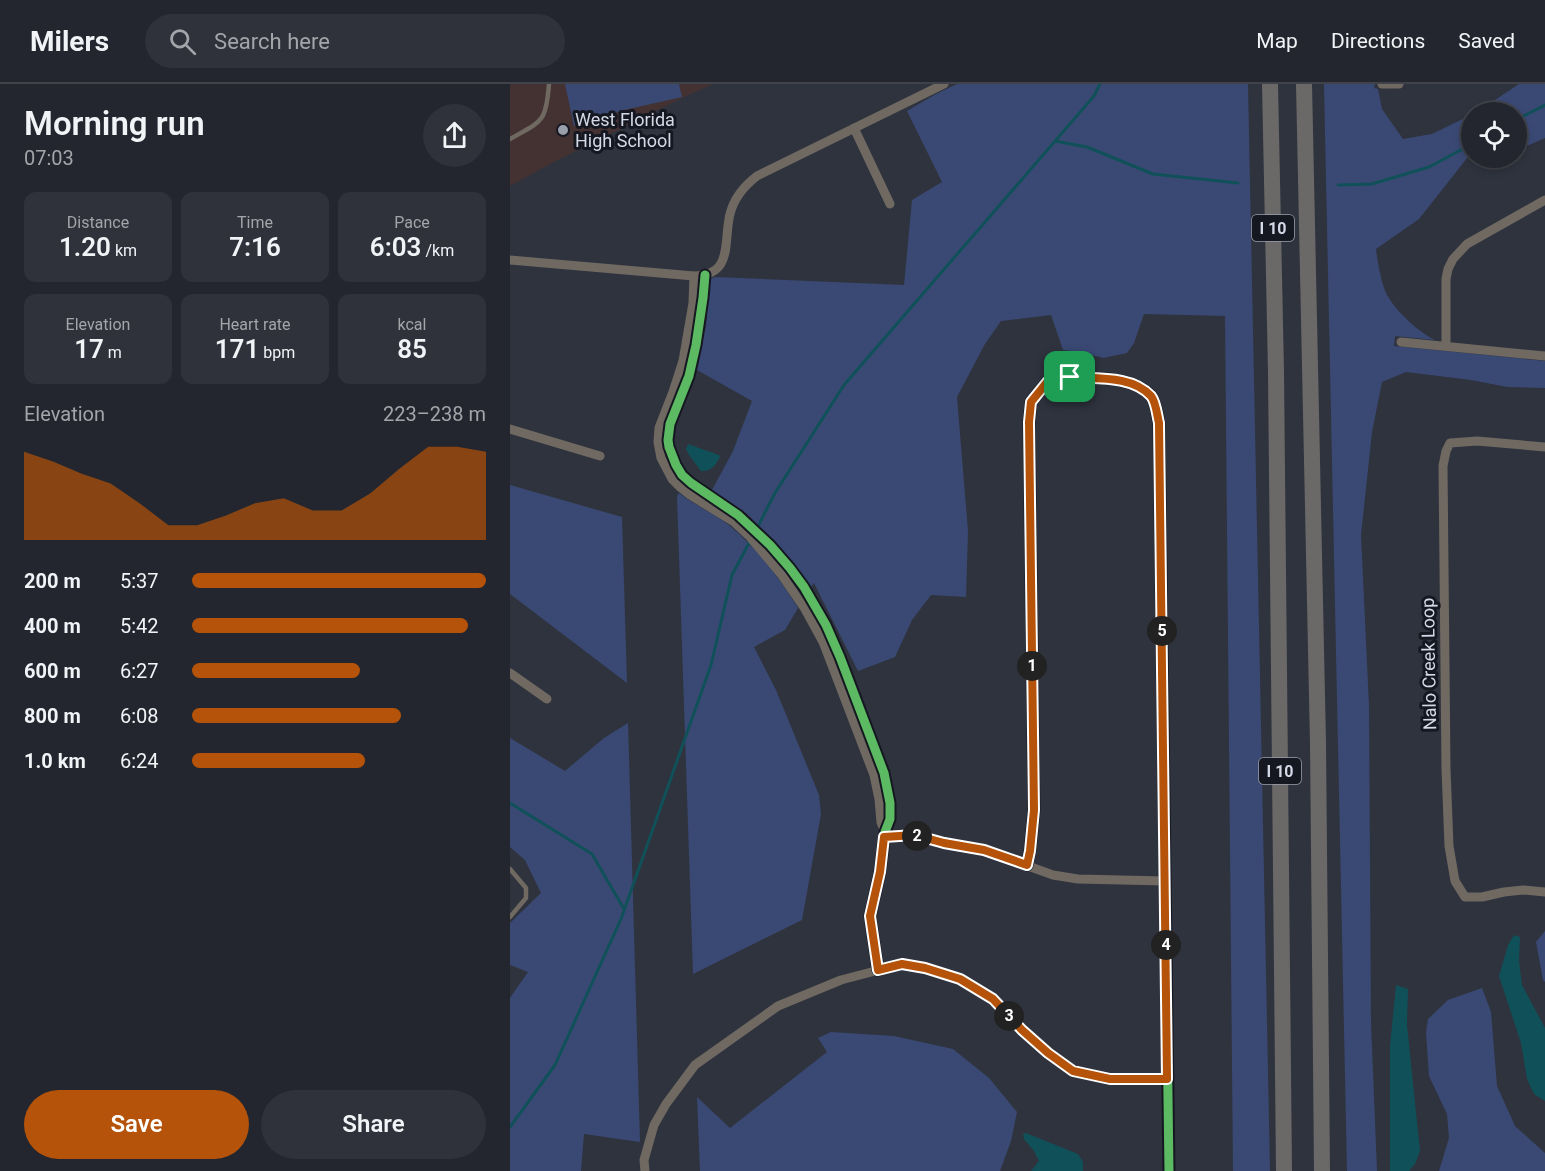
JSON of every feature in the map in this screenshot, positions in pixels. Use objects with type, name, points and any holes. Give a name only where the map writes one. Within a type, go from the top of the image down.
[{"type":"highway","name":"I 10","points":[[1270,84],[1276,372],[1284,1171]]},
{"type":"highway","name":"I 10","points":[[1304,84],[1317,731],[1322,1171]]},
{"type":"street","points":[[1382,84],[1399,84]]},
{"type":"street","points":[[510,260],[699,276],[717,269],[724,258],[729,214],[739,193],[748,183],[757,176],[941,85]]},
{"type":"street","points":[[854,128],[890,204]]},
{"type":"street","points":[[1446,346],[1446,279],[1453,259],[1467,244],[1542,201],[1545,212]]},
{"type":"street","points":[[699,276],[678,393],[659,428],[658,442],[661,458],[672,479],[680,487],[690,495],[736,519],[767,549],[811,618],[878,754],[885,773],[890,803],[890,819],[884,834],[880,872],[870,916],[878,970]]},
{"type":"street","points":[[1401,342],[1545,356]]},
{"type":"street","points":[[1027,865],[1034,810],[1029,422],[1031,402],[1048,381],[1070,377],[1115,380],[1137,385],[1153,398],[1159,423],[1169,1171]]},
{"type":"street","points":[[510,429],[600,456]]},
{"type":"street","name":"Nalo Creek Loop","points":[[1545,447],[1477,441],[1450,442],[1443,466],[1447,791],[1449,846],[1455,881],[1465,897],[1482,897],[1514,891],[1545,892]]},
{"type":"street","points":[[510,673],[547,699]]},
{"type":"street","points":[[847,688],[874,775],[884,834]]},
{"type":"street","points":[[867,756],[878,754]]},
{"type":"street","points":[[884,834],[915,835],[984,850],[1053,875],[1078,879],[1165,881]]},
{"type":"street","points":[[645,1171],[644,1160],[654,1125],[666,1104],[695,1065],[778,1006],[840,980],[902,964],[925,968],[960,979],[993,999],[1022,1030],[1073,1071],[1110,1079],[1167,1079]]},
{"type":"lane","points":[[510,139],[543,118],[548,104],[549,84]]},
{"type":"lane","points":[[510,869],[526,888],[526,898],[510,917]]},
{"type":"shaded area","name":"West Florida High School","points":[[510,84],[713,84],[510,186]]},
{"type":"shaded area","points":[[565,84],[679,84],[682,97],[624,110],[574,126]]},
{"type":"shaded area","points":[[957,84],[1248,84],[1270,1171],[1233,1171],[1225,316],[1144,314],[1134,343],[1127,353],[1103,358],[1063,350],[1051,315],[1001,321],[985,344],[957,397],[968,531],[966,597],[931,595],[912,620],[895,657],[858,671],[814,583],[811,587],[795,565],[747,514],[712,490],[733,451],[752,401],[697,370],[706,326],[710,279],[715,277],[904,285],[912,200],[942,182],[907,111]]},
{"type":"shaded area","points":[[1324,84],[1375,84],[1374,88],[1378,89],[1382,109],[1403,139],[1432,134],[1461,120],[1461,166],[1419,219],[1376,249],[1387,295],[1402,314],[1435,340],[1395,336],[1394,346],[1545,361],[1545,388],[1507,387],[1406,372],[1382,382],[1372,432],[1361,535],[1369,706],[1371,1023],[1377,1171],[1347,1171]]},
{"type":"shaded area","points":[[1519,84],[1545,84],[1545,138],[1527,145],[1527,102],[1492,102]]},
{"type":"shaded area","points":[[688,444],[719,455],[717,463],[708,470],[701,471],[686,449]]},
{"type":"shaded area","points":[[510,485],[622,517],[627,683],[510,594]]},
{"type":"shaded area","points":[[679,493],[724,521],[740,535],[767,564],[798,608],[785,630],[754,647],[776,690],[819,795],[821,814],[802,920],[693,974],[677,496]]},
{"type":"shaded area","points":[[628,723],[640,1142],[584,1134],[581,1171],[510,1171],[510,998],[528,972],[510,965],[510,923],[541,893],[525,860],[510,847],[510,738],[565,771],[604,738]]},
{"type":"shaded area","points":[[1545,931],[1545,982],[1536,942]]},
{"type":"shaded area","points":[[1514,935],[1520,937],[1519,961],[1522,985],[1545,1028],[1545,1101],[1534,1094],[1527,1079],[1521,1043],[1499,976],[1508,945]]},
{"type":"shaded area","points":[[1396,985],[1408,989],[1407,1025],[1420,1151],[1415,1164],[1409,1171],[1390,1171],[1390,1046]]},
{"type":"shaded area","points":[[1482,988],[1491,1012],[1497,1086],[1515,1126],[1545,1153],[1545,1171],[1439,1171],[1449,1138],[1447,1114],[1429,1076],[1426,1033],[1428,1019],[1448,1000]]},
{"type":"shaded area","points":[[831,1032],[894,1036],[953,1049],[989,1078],[1017,1112],[1011,1141],[1000,1171],[700,1171],[697,1097],[730,1128],[827,1052],[818,1038]]},
{"type":"shaded area","points":[[1026,1133],[1078,1154],[1083,1162],[1083,1171],[1031,1171],[1039,1161],[1024,1139],[1023,1134]]},
{"type":"waterway","points":[[756,530],[775,493],[844,385],[1094,96],[1100,84]]},
{"type":"waterway","points":[[1527,114],[1545,105]]},
{"type":"waterway","points":[[1055,141],[1087,147],[1153,174],[1238,183]]},
{"type":"waterway","points":[[1338,185],[1372,184],[1429,167],[1461,150]]},
{"type":"waterway","points":[[510,1127],[555,1065],[621,919],[711,665],[732,575],[750,541]]},
{"type":"waterway","points":[[510,803],[592,854],[624,909]]},
{"type":"cycle path","points":[[705,275],[696,345],[689,376],[670,424],[669,447],[682,475],[738,515],[770,545],[790,568],[826,625],[840,657],[884,773],[890,803],[890,819],[885,832],[880,872],[870,916],[878,970]]},
{"type":"cycle path","points":[[1027,865],[1034,810],[1029,422],[1031,402],[1048,381],[1073,378],[1117,380],[1130,383],[1151,396],[1159,423],[1169,1171]]},
{"type":"place","name":"West Florida High School","points":[[563,130]]},
{"type":"route","points":[[1070,377],[1115,380],[1137,385],[1153,398],[1159,423],[1167,1079],[1110,1079],[1073,1071],[1022,1030],[993,999],[960,979],[925,968],[902,964],[878,970],[873,946],[870,916],[880,872],[884,837],[915,835],[984,850],[1027,865],[1034,810],[1029,422],[1031,402],[1048,381],[1070,377]]}]
